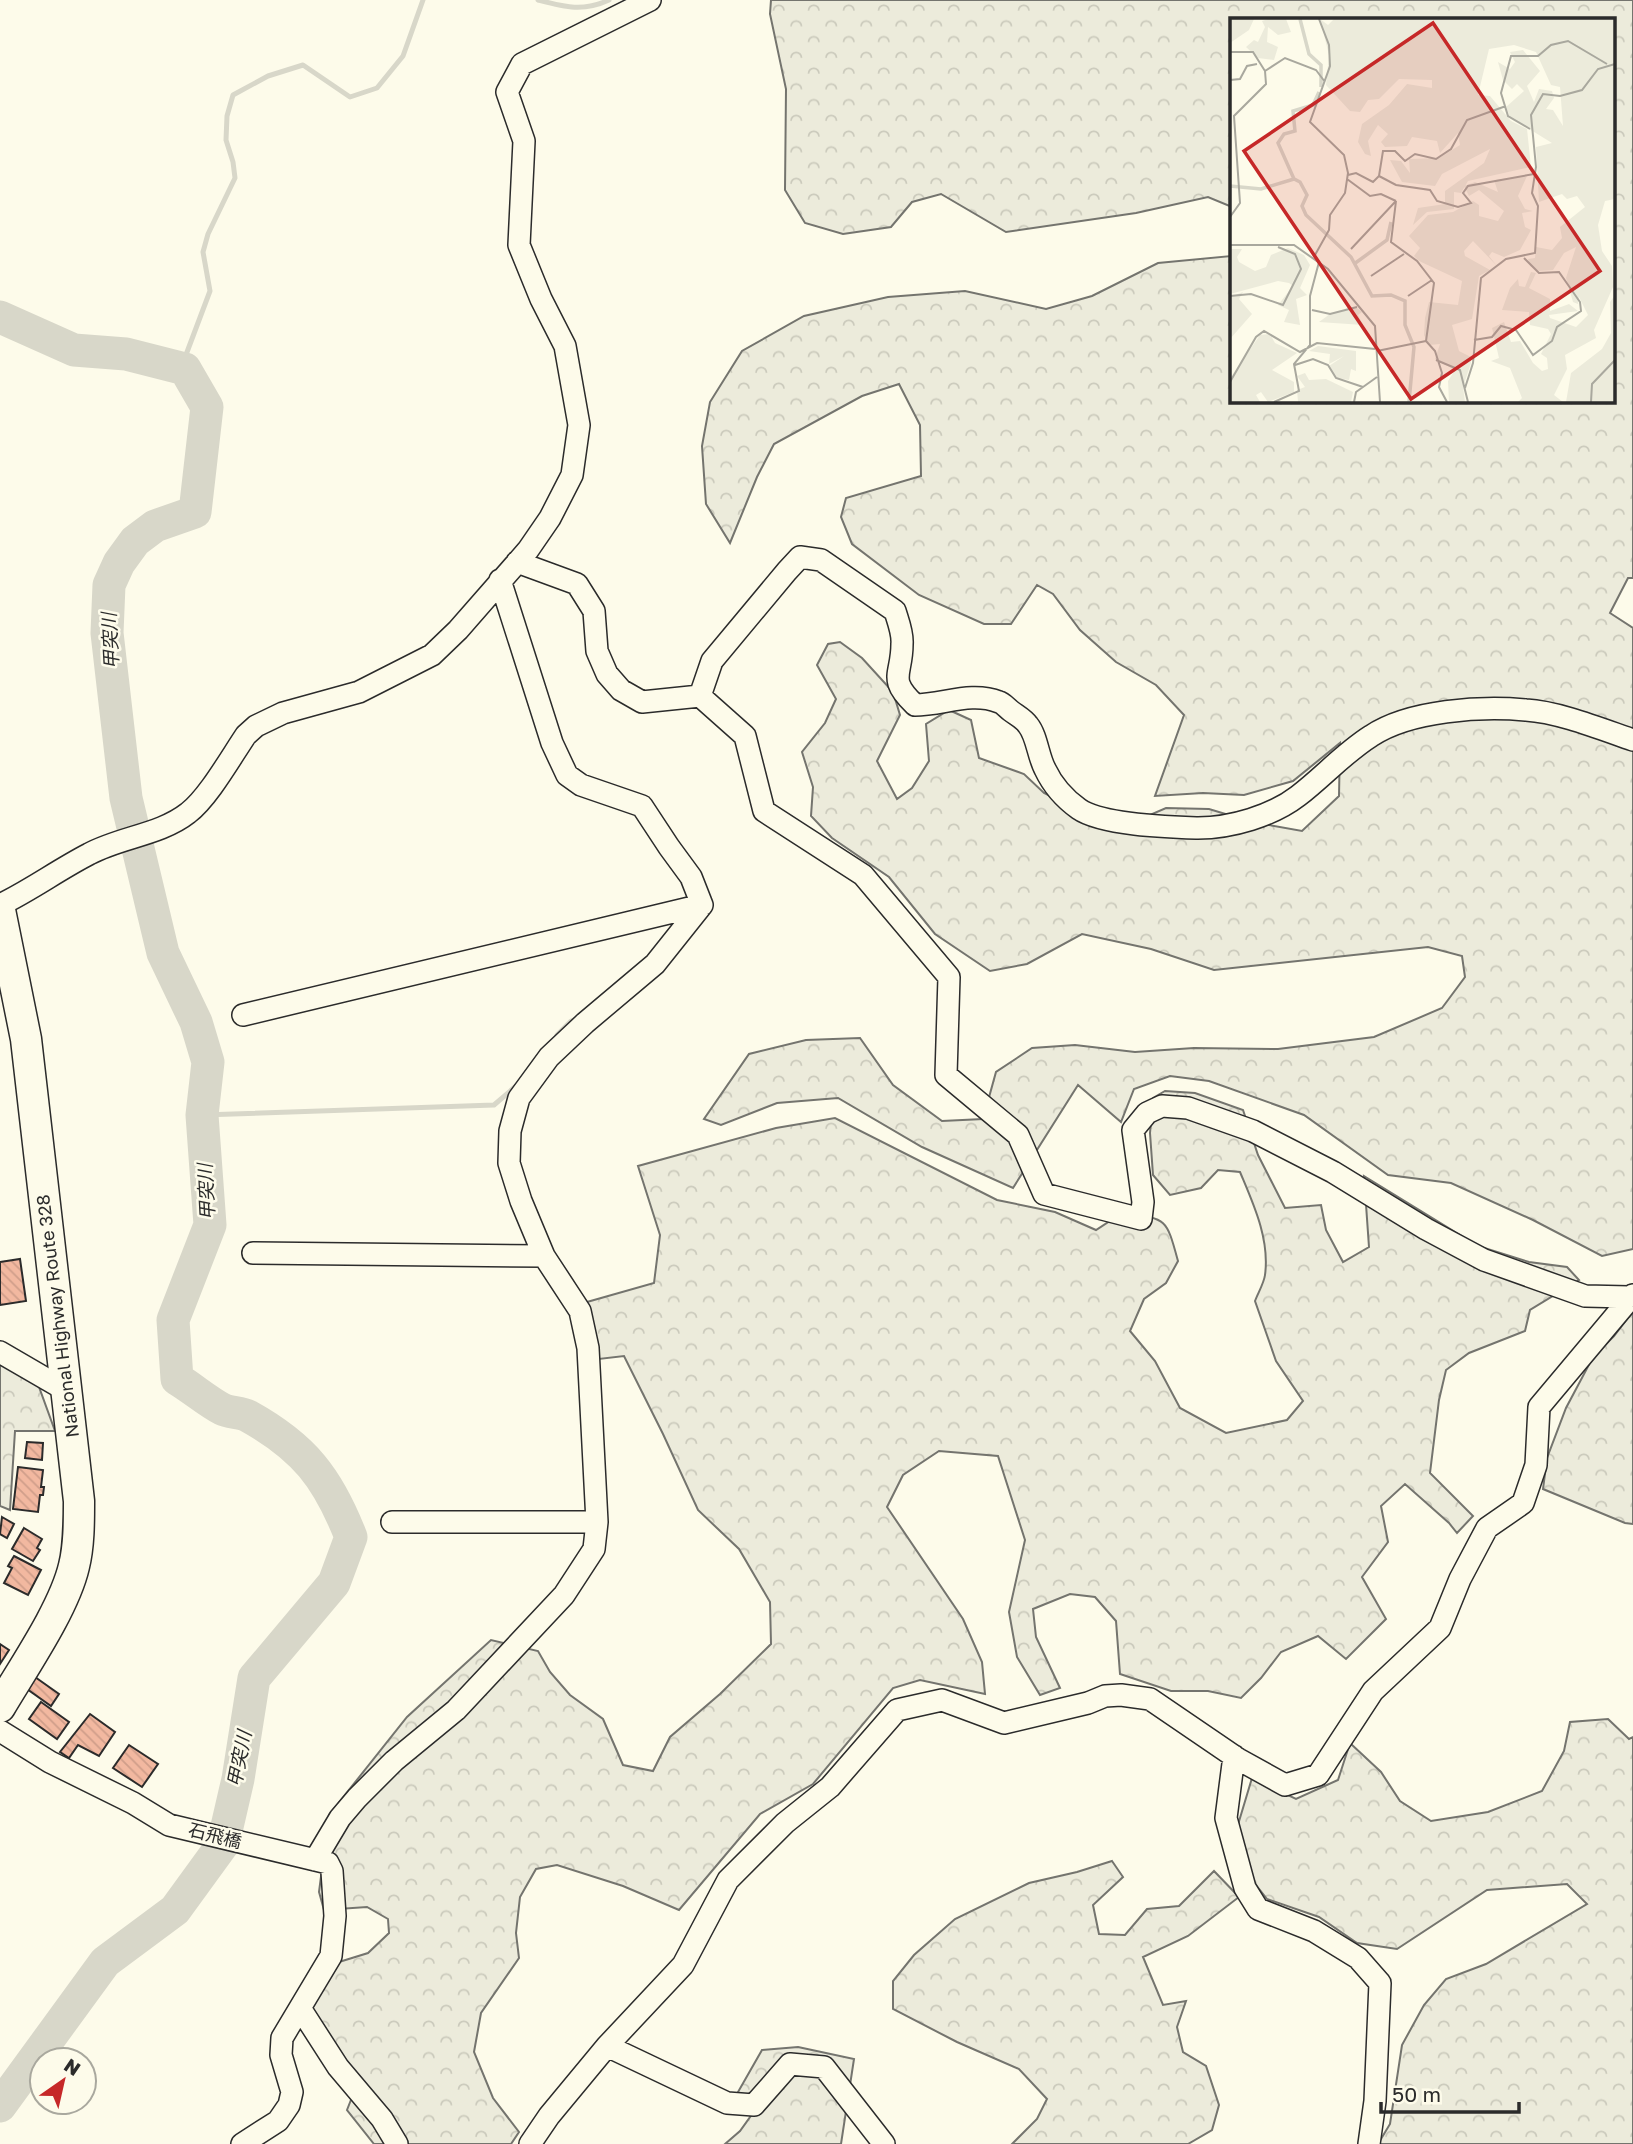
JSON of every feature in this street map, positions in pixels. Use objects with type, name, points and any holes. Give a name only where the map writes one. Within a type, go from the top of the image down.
[{"type":"highway","name":"National Highway Route 328","points":[[0,908],[5,953],[26,1039],[79,1501],[74,1566],[46,1627],[0,1707]]},
{"type":"street","points":[[0,908],[89,853],[173,823],[190,812],[246,735],[256,726],[283,713],[359,692],[432,655],[458,630],[528,550],[550,518],[572,475],[579,425],[565,346],[541,299],[519,245],[524,141],[507,92],[522,64],[650,0]]},
{"type":"street","points":[[700,696],[712,661],[800,557],[821,561],[895,611],[903,643],[897,672],[900,690],[915,705],[970,697],[1000,702],[1028,725],[1045,770],[1061,793],[1080,810],[1105,818],[1149,826],[1202,828],[1236,824],[1274,810],[1297,797],[1331,765],[1373,734],[1407,721],[1450,710],[1528,710],[1585,724],[1633,740]]},
{"type":"street","points":[[517,562],[577,584],[594,611],[597,651],[607,674],[621,690],[642,702],[700,696],[745,736],[764,811],[863,875],[949,977],[946,1075],[1018,1135],[1044,1194],[1141,1219],[1143,1202],[1133,1130],[1147,1113],[1162,1106],[1188,1108],[1253,1131],[1333,1172],[1426,1229],[1484,1260],[1585,1296],[1631,1296]]},
{"type":"street","points":[[500,580],[552,743],[567,775],[581,785],[642,806],[691,877],[702,905]]},
{"type":"street","points":[[243,1015],[702,905]]},
{"type":"street","points":[[242,2144],[278,2122],[289,2105],[292,2092],[280,2048],[282,2038],[331,1956],[334,1940],[332,1871],[328,1863],[315,1860],[340,1818],[357,1798],[394,1761],[456,1710],[564,1595],[594,1549],[597,1522],[588,1348],[580,1311],[544,1255],[521,1201],[509,1163],[510,1131],[519,1098],[549,1057],[655,964],[702,905]]},
{"type":"street","points":[[253,1253],[544,1255]]},
{"type":"street","points":[[530,2144],[549,2116],[607,2046],[683,1965],[728,1880],[785,1823],[830,1787],[897,1710],[942,1700],[1004,1723],[1088,1703],[1105,1696],[1150,1699],[1234,1756],[1285,1785],[1318,1775],[1373,1691],[1440,1628],[1460,1579],[1487,1528],[1523,1503],[1536,1465],[1539,1407],[1631,1296]]},
{"type":"street","points":[[0,1352],[67,1391]]},
{"type":"street","points":[[391,1522],[597,1522]]},
{"type":"street","name":"石飛橋","points":[[0,1731],[50,1762],[133,1803],[169,1825],[315,1860]]},
{"type":"street","points":[[1234,1756],[1226,1818],[1245,1888],[1258,1909],[1314,1931],[1358,1958],[1380,1983],[1375,2101],[1369,2144]]},
{"type":"street","points":[[300,2008],[338,2067],[382,2119],[397,2144]]},
{"type":"street","points":[[607,2046],[727,2103],[754,2105],[790,2064],[824,2067],[884,2144]]},
{"type":"green space","points":[[771,0],[1633,0],[1633,578],[1628,578],[1610,613],[1633,628],[1633,1249],[1602,1256],[1533,1220],[1451,1183],[1388,1175],[1304,1115],[1209,1081],[1170,1076],[1134,1089],[1121,1122],[1078,1085],[1013,1188],[922,1147],[838,1098],[777,1103],[721,1125],[704,1119],[749,1054],[806,1040],[860,1038],[893,1085],[942,1121],[983,1119],[996,1072],[1032,1048],[1075,1045],[1135,1052],[1194,1048],[1278,1049],[1374,1037],[1442,1008],[1465,977],[1462,956],[1428,947],[1214,970],[1151,949],[1082,934],[1027,964],[990,971],[935,934],[889,877],[832,838],[811,816],[813,787],[802,752],[825,723],[836,699],[817,665],[828,644],[840,642],[862,658],[893,692],[900,715],[877,761],[897,799],[912,788],[929,761],[926,724],[949,710],[971,720],[979,758],[1024,774],[1044,793],[1072,807],[1127,825],[1166,808],[1209,809],[1252,822],[1302,831],[1339,796],[1340,743],[1293,781],[1244,795],[1203,793],[1155,796],[1184,715],[1156,685],[1116,662],[1080,630],[1053,594],[1037,585],[1011,624],[984,624],[919,595],[852,544],[841,517],[846,498],[921,476],[920,425],[899,384],[862,396],[774,444],[757,477],[730,543],[706,504],[702,446],[710,402],[742,351],[804,316],[888,297],[965,291],[1046,309],[1092,296],[1158,263],[1230,256],[1230,402],[1616,402],[1616,18],[1230,18],[1230,206],[1208,197],[1136,213],[1006,232],[941,194],[912,202],[891,227],[843,234],[805,223],[785,190],[786,89],[770,14]]},
{"type":"green space","points":[[1165,1091],[1195,1093],[1243,1110],[1258,1155],[1285,1208],[1321,1205],[1326,1230],[1343,1262],[1369,1247],[1364,1176],[1478,1246],[1529,1262],[1567,1267],[1579,1280],[1530,1310],[1525,1331],[1469,1353],[1446,1370],[1439,1400],[1430,1473],[1473,1516],[1457,1533],[1405,1484],[1381,1506],[1388,1542],[1362,1577],[1386,1619],[1346,1659],[1318,1636],[1281,1652],[1241,1698],[1208,1691],[1171,1691],[1120,1674],[1116,1621],[1095,1597],[1070,1594],[1033,1609],[1036,1637],[1060,1688],[1040,1695],[1017,1657],[1009,1612],[1025,1540],[998,1456],[939,1451],[903,1475],[887,1507],[963,1619],[982,1662],[985,1694],[920,1680],[893,1688],[813,1784],[760,1814],[679,1910],[623,1886],[557,1865],[536,1869],[520,1897],[516,1933],[519,1958],[481,2013],[474,2052],[493,2098],[519,2132],[511,2144],[374,2144],[347,2110],[358,2082],[299,1999],[313,1970],[368,1953],[389,1933],[388,1919],[367,1907],[324,1910],[319,1892],[329,1815],[407,1717],[491,1640],[538,1651],[550,1672],[570,1695],[603,1719],[623,1765],[653,1771],[670,1737],[720,1694],[771,1644],[770,1602],[739,1549],[698,1510],[624,1356],[599,1359],[587,1302],[654,1283],[660,1235],[638,1166],[776,1128],[835,1118],[997,1200],[1055,1212],[1096,1230],[1122,1213],[1156,1219],[1167,1228],[1178,1261],[1166,1283],[1144,1299],[1130,1331],[1155,1361],[1180,1408],[1226,1433],[1287,1420],[1303,1401],[1276,1361],[1255,1301],[1264,1278],[1266,1262],[1263,1235],[1255,1209],[1240,1172],[1218,1170],[1201,1188],[1170,1195],[1153,1175],[1150,1133],[1153,1098]]},
{"type":"green space","points":[[1633,1311],[1633,1524],[1543,1489],[1547,1458],[1566,1408],[1593,1357]]},
{"type":"green space","points":[[0,1360],[39,1387],[55,1431],[15,1431],[10,1510],[0,1506]]},
{"type":"green space","points":[[1608,1719],[1629,1739],[1633,1737],[1633,2144],[1378,2144],[1390,2124],[1402,2045],[1424,2005],[1446,1979],[1486,1964],[1587,1904],[1567,1884],[1487,1890],[1397,1949],[1357,1943],[1319,1917],[1267,1899],[1242,1867],[1237,1828],[1252,1778],[1296,1799],[1338,1780],[1350,1743],[1381,1772],[1400,1801],[1431,1821],[1488,1812],[1542,1791],[1564,1751],[1570,1722]]},
{"type":"green space","points":[[1112,1861],[1123,1877],[1093,1905],[1099,1934],[1125,1935],[1147,1909],[1179,1906],[1214,1871],[1239,1897],[1188,1936],[1143,1957],[1163,2005],[1186,2001],[1177,2027],[1183,2052],[1206,2066],[1219,2105],[1212,2130],[1188,2144],[1012,2144],[1037,2119],[1047,2099],[1019,2069],[957,2042],[893,2009],[893,1981],[914,1955],[955,1919],[1029,1883]]},
{"type":"green space","points":[[798,2047],[854,2059],[841,2144],[725,2144],[740,2131],[760,2103],[738,2092],[762,2050]]},
{"type":"building","points":[[20,1259],[26,1301],[0,1305],[0,1262]]},
{"type":"building","points":[[27,1442],[43,1443],[42,1460],[25,1458]]},
{"type":"building","points":[[18,1467],[43,1470],[41,1487],[44,1487],[38,1512],[13,1509]]},
{"type":"building","points":[[2,1517],[14,1524],[7,1538],[0,1534]]},
{"type":"building","points":[[24,1528],[42,1539],[37,1548],[40,1550],[33,1561],[12,1549]]},
{"type":"building","points":[[14,1556],[41,1570],[28,1595],[4,1583],[12,1568],[8,1566]]},
{"type":"building","points":[[0,1644],[9,1650],[0,1664]]},
{"type":"building","points":[[35,1677],[59,1694],[51,1706],[27,1689]]},
{"type":"building","points":[[41,1702],[69,1722],[57,1739],[29,1719]]},
{"type":"building","points":[[90,1714],[115,1732],[99,1756],[78,1745],[69,1758],[60,1752]]},
{"type":"building","points":[[129,1745],[158,1764],[142,1787],[113,1768]]},
{"type":"waterway","points":[[181,368],[210,291],[203,252],[208,234],[235,178],[226,140],[227,116],[233,95],[268,76],[303,65],[350,97],[377,88],[403,56],[423,0]]},
{"type":"waterway","points":[[538,0],[574,7],[591,6],[609,0]]},
{"type":"waterway","name":"甲突川","points":[[0,317],[74,350],[126,354],[185,369],[207,407],[195,512],[155,526],[135,541],[119,563],[109,585],[107,633],[126,798],[163,953],[196,1022],[208,1062],[202,1115],[210,1225],[173,1320],[177,1379],[222,1409],[245,1415],[268,1428],[299,1452],[323,1481],[351,1537],[334,1583],[254,1678],[238,1779],[223,1844],[175,1910],[105,1962],[0,2106]]},
{"type":"waterway","points":[[557,1035],[571,1021],[579,1018]]},
{"type":"waterway","points":[[202,1115],[494,1105],[516,1086]]}]
